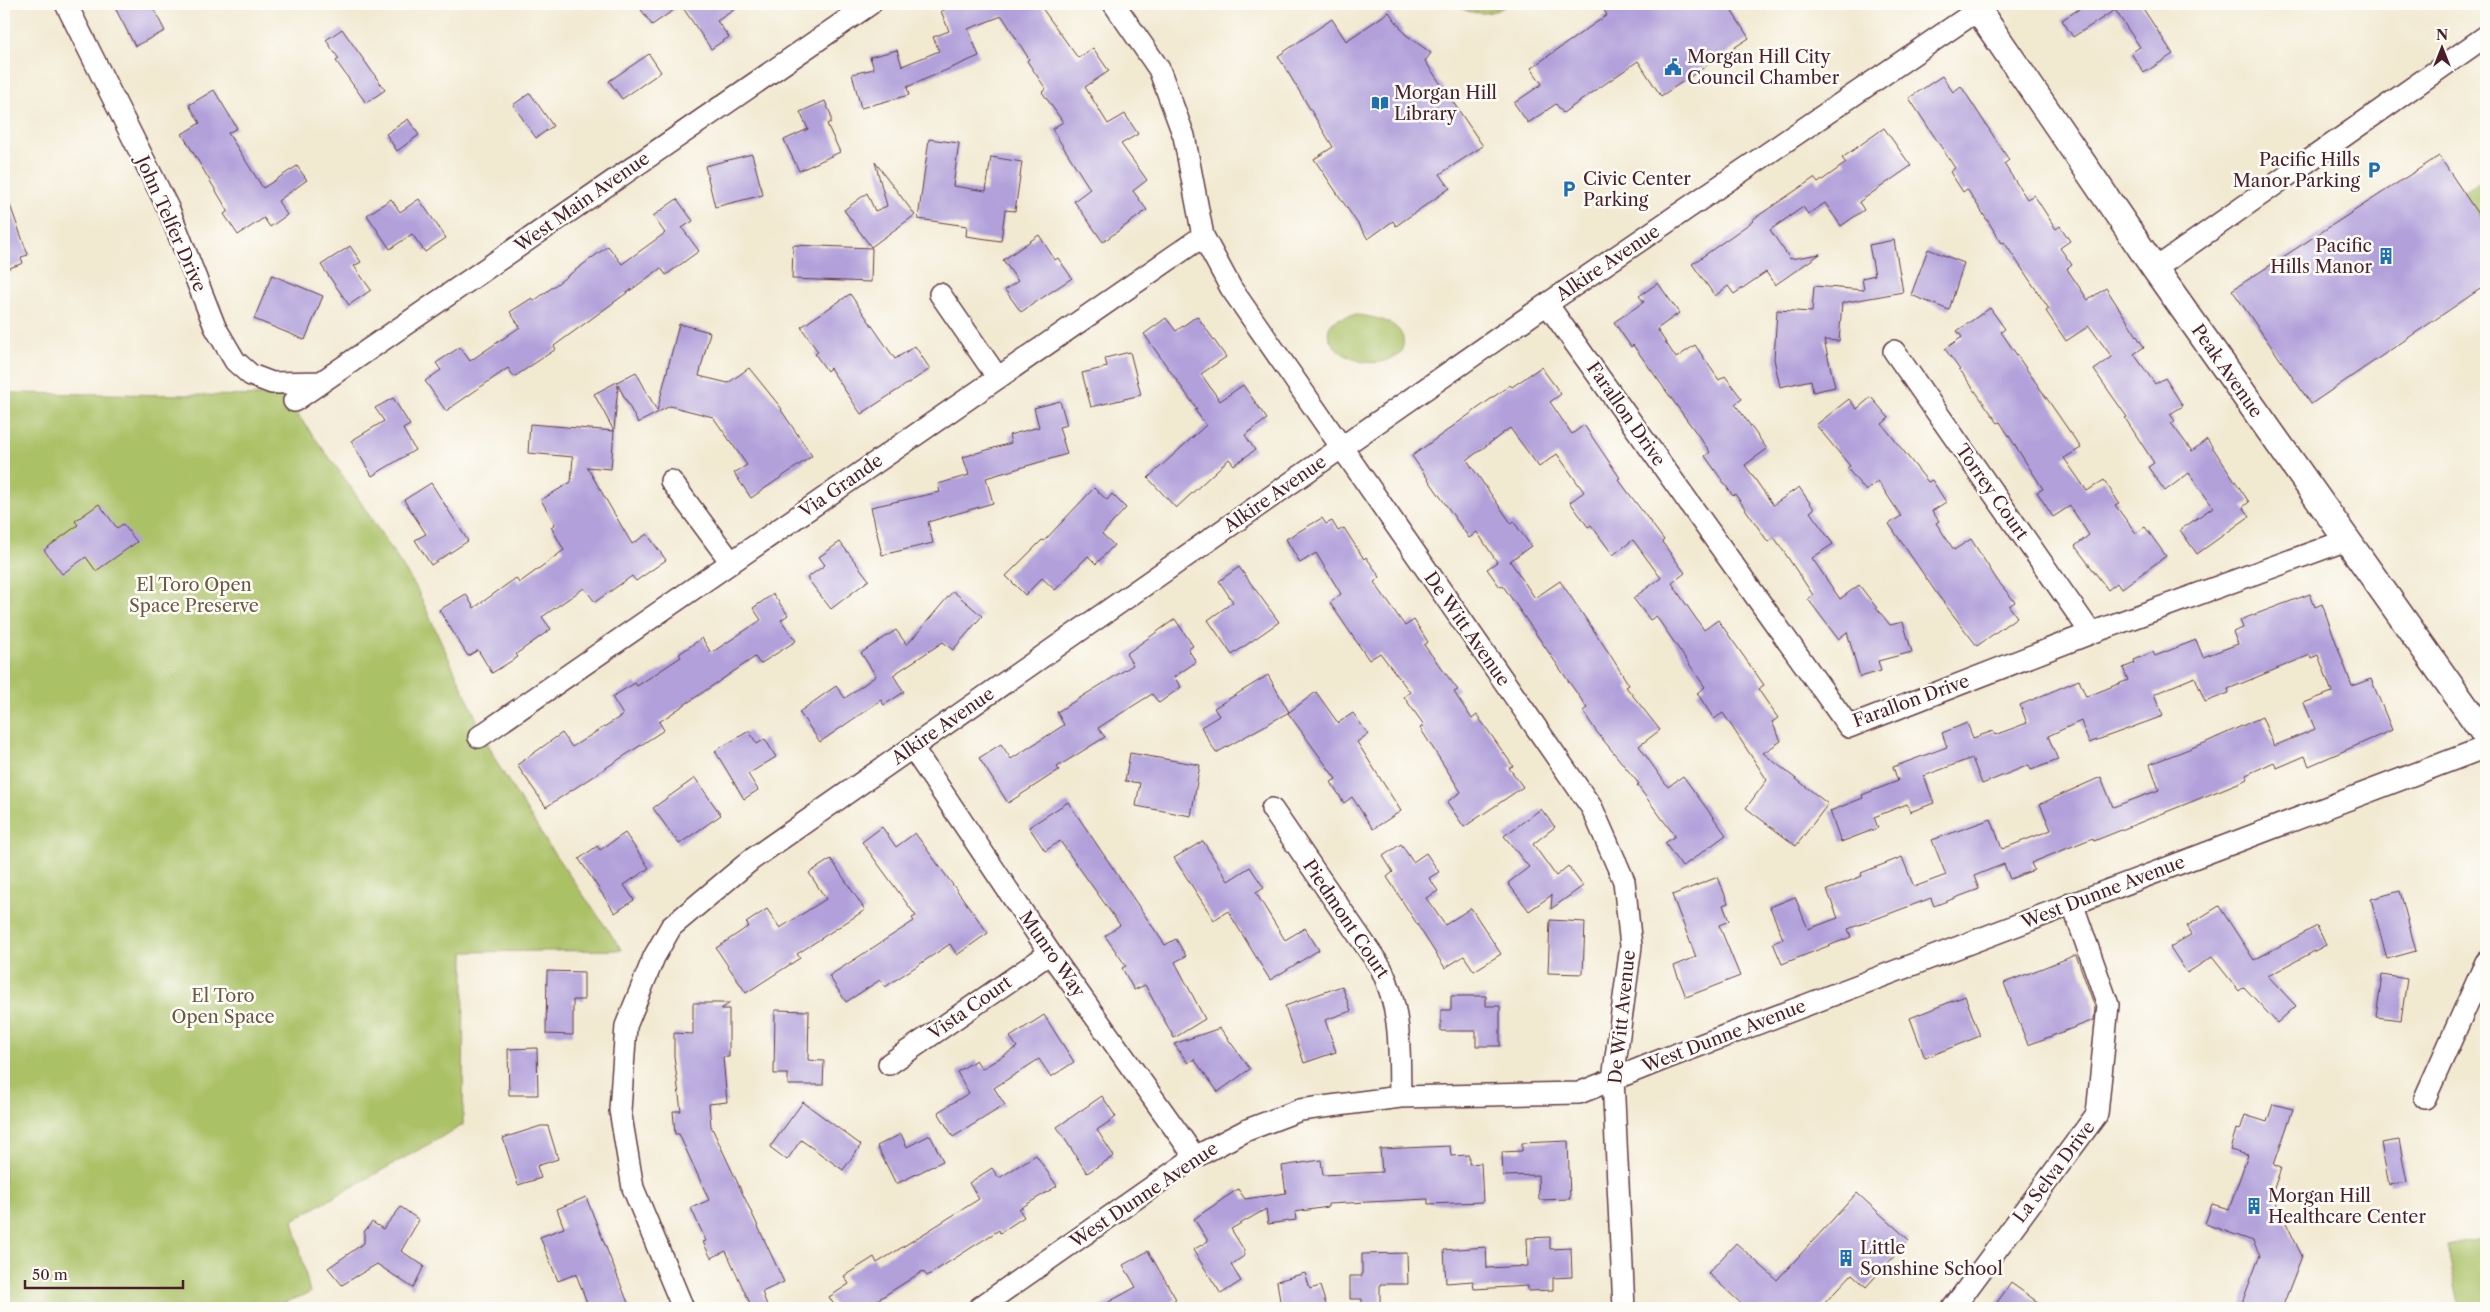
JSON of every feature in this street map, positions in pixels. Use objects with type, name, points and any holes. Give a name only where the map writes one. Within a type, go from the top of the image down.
[{"type":"street","name":"John Telfer Drive","points":[[66,4],[169,210],[215,327],[235,361],[251,375],[272,382],[321,382]]},
{"type":"street","name":"West Main Avenue","points":[[294,401],[870,4]]},
{"type":"street","name":"De Witt Avenue","points":[[1114,4],[1159,68],[1184,136],[1203,236],[1231,288],[1592,808],[1624,881],[1631,946],[1613,1079],[1624,1308]]},
{"type":"street","name":"Peak Avenue","points":[[1976,7],[2155,269],[2486,736]]},
{"type":"street","name":"Alkire Avenue","points":[[683,1308],[633,1188],[620,1110],[626,1026],[654,957],[671,927],[751,860],[1976,7]]},
{"type":"street","points":[[2155,269],[2486,36]]},
{"type":"street","name":"Via Grande","points":[[479,737],[1203,236]]},
{"type":"street","points":[[940,294],[998,378]]},
{"type":"street","name":"Farallon Drive","points":[[1547,304],[1849,726],[2090,633],[2347,540]]},
{"type":"street","name":"Torrey Court","points":[[1894,351],[2090,633]]},
{"type":"street","points":[[671,481],[731,562]]},
{"type":"street","name":"West Dunne Avenue","points":[[979,1308],[1195,1157],[1247,1130],[1300,1110],[1400,1097],[1579,1093],[2486,747]]},
{"type":"street","name":"Munro Way","points":[[912,748],[1050,953],[1195,1157]]},
{"type":"street","name":"Piedmont Court","points":[[1272,809],[1381,968],[1392,990],[1398,1014],[1400,1097]]},
{"type":"street","name":"La Selva Drive","points":[[1953,1308],[2097,1114],[2108,1005],[2072,904]]},
{"type":"street","name":"Vista Court","points":[[890,1064],[1050,953]]},
{"type":"street","points":[[2426,1098],[2486,962]]},
{"type":"green space","points":[[1455,4],[1509,4],[1489,12],[1475,13]]},
{"type":"green space","points":[[2486,177],[2486,225],[2463,193]]},
{"type":"green space","points":[[1355,315],[1376,318],[1391,324],[1401,333],[1403,339],[1402,352],[1385,361],[1367,362],[1351,358],[1338,350],[1330,339],[1329,329],[1337,320]]},
{"type":"green space","points":[[4,393],[284,396],[348,483],[416,587],[497,763],[551,849],[622,950],[464,952],[463,1125],[293,1220],[310,1293],[270,1308],[4,1308]]},
{"type":"green space","points":[[2486,1238],[2486,1308],[2460,1308],[2447,1246]]},
{"type":"building","points":[[113,4],[151,4],[165,31],[135,46]]},
{"type":"building","points":[[637,4],[743,4],[717,21],[729,37],[711,49],[681,5],[652,25]]},
{"type":"building","points":[[960,4],[1039,4],[1078,58],[1093,48],[1109,71],[1085,87],[1108,124],[1125,114],[1138,134],[1121,144],[1147,180],[1133,191],[1147,210],[1103,242],[1074,201],[1090,189],[1052,129],[1063,122],[1042,92],[1046,89],[1027,61],[1029,59],[1002,16],[968,29],[979,56],[907,87],[909,95],[861,108],[852,74],[874,69],[870,57],[897,50],[902,66],[939,51],[933,37],[949,31],[941,11]]},
{"type":"building","points":[[1600,4],[1727,4],[1749,38],[1661,96],[1638,61],[1563,113],[1556,104],[1528,123],[1514,103],[1542,84],[1531,68],[1607,15]]},
{"type":"building","points":[[2087,4],[2140,4],[2173,54],[2144,73],[2131,53],[2140,47],[2115,10],[2073,37],[2062,20]]},
{"type":"building","name":"Morgan Hill Library","points":[[1389,12],[1405,34],[1431,53],[1425,61],[1483,146],[1440,174],[1450,188],[1396,226],[1393,221],[1368,239],[1314,159],[1333,147],[1278,56],[1332,19],[1346,41]]},
{"type":"building","points":[[342,29],[385,90],[366,103],[336,61],[339,59],[326,40]]},
{"type":"building","points":[[649,54],[661,72],[622,99],[609,81]]},
{"type":"building","points":[[1942,76],[1953,92],[1961,86],[2009,160],[2004,164],[2027,199],[2034,195],[2056,229],[2060,226],[2070,241],[2060,248],[2072,265],[2067,269],[2088,300],[2106,288],[2144,347],[2134,354],[2155,384],[2165,378],[2183,406],[2170,414],[2175,421],[2171,423],[2192,451],[2207,439],[2249,502],[2243,507],[2250,516],[2197,554],[2180,530],[2213,507],[2189,473],[2165,491],[2148,467],[2154,463],[2125,418],[2127,417],[2094,370],[2112,357],[2089,326],[2066,341],[2046,311],[2049,309],[2004,242],[2002,243],[1967,189],[1963,192],[1950,172],[1955,168],[1909,98]]},
{"type":"building","points":[[214,90],[237,128],[228,133],[263,188],[297,166],[307,180],[278,201],[287,215],[270,227],[264,218],[238,235],[224,214],[228,211],[182,134],[200,123],[189,105]]},
{"type":"building","points":[[530,93],[553,126],[536,138],[513,105]]},
{"type":"building","points":[[825,101],[831,115],[831,122],[827,124],[840,152],[799,171],[784,140],[808,129],[800,112]]},
{"type":"building","points":[[408,119],[419,135],[397,151],[386,134]]},
{"type":"building","points":[[1884,128],[1911,166],[1859,202],[1864,210],[1841,226],[1825,203],[1808,214],[1803,207],[1770,230],[1790,259],[1820,254],[1775,285],[1766,272],[1734,294],[1728,286],[1715,296],[1692,264],[1814,178],[1818,183],[1846,163],[1842,158]]},
{"type":"building","points":[[929,139],[959,143],[953,186],[986,191],[991,157],[1022,162],[1015,211],[1005,210],[1001,241],[966,236],[967,226],[918,219]]},
{"type":"building","points":[[752,154],[763,195],[715,207],[705,166]]},
{"type":"building","name":"Pacific Hills Manor","points":[[2439,156],[2486,226],[2486,285],[2311,404],[2232,290]]},
{"type":"building","points":[[875,162],[915,215],[871,247],[844,210],[867,193],[875,211],[887,206]]},
{"type":"building","points":[[4,194],[6,194],[28,255],[21,257],[23,263],[4,270]]},
{"type":"building","points":[[391,199],[400,212],[419,199],[446,238],[425,252],[412,234],[390,249],[367,215]]},
{"type":"building","points":[[677,199],[693,221],[682,228],[699,251],[666,275],[661,268],[554,346],[556,349],[514,377],[508,368],[446,411],[425,381],[441,370],[436,363],[460,347],[470,361],[520,327],[510,312],[532,298],[534,301],[608,246],[622,264],[665,233],[653,216]]},
{"type":"building","points":[[1039,235],[1055,260],[1058,258],[1072,278],[1021,312],[1005,290],[1018,281],[1003,260]]},
{"type":"building","points":[[1894,240],[1903,292],[1842,303],[1839,341],[1824,340],[1835,387],[1813,392],[1811,380],[1780,387],[1774,359],[1777,310],[1812,312],[1814,286],[1864,290],[1862,278],[1875,275],[1869,245]]},
{"type":"building","points":[[793,245],[872,248],[871,282],[792,279]]},
{"type":"building","points":[[350,246],[361,262],[354,266],[371,290],[349,305],[321,265]]},
{"type":"building","points":[[1928,249],[1964,263],[1949,310],[1911,295]]},
{"type":"building","points":[[272,275],[323,296],[305,340],[254,319]]},
{"type":"building","points":[[1658,283],[1679,313],[1657,329],[1676,358],[1695,345],[1719,380],[1725,376],[1742,399],[1735,404],[1767,449],[1745,465],[1773,505],[1799,487],[1814,509],[1810,512],[1833,544],[1812,558],[1840,599],[1859,585],[1890,625],[1903,622],[1912,652],[1878,661],[1881,671],[1860,677],[1847,632],[1838,639],[1808,599],[1813,595],[1774,537],[1768,542],[1735,494],[1733,496],[1705,456],[1710,452],[1633,345],[1631,347],[1614,322],[1644,302],[1639,296]]},
{"type":"building","points":[[850,294],[895,359],[915,346],[930,369],[861,414],[830,368],[827,371],[815,354],[818,352],[801,327]]},
{"type":"building","points":[[1990,308],[2005,329],[2001,332],[2081,448],[2064,458],[2087,491],[2104,480],[2119,503],[2115,505],[2136,533],[2145,527],[2166,556],[2121,589],[2117,583],[2108,590],[2075,546],[2089,535],[2070,506],[2053,517],[2037,492],[2043,489],[2000,422],[1998,423],[1945,349],[1962,337],[1957,331]]},
{"type":"building","points":[[1197,316],[1226,357],[1201,374],[1220,401],[1243,385],[1267,419],[1245,435],[1255,450],[1234,465],[1229,459],[1176,508],[1148,478],[1206,425],[1195,410],[1197,409],[1144,334],[1166,318],[1176,331]]},
{"type":"building","points":[[679,324],[710,332],[699,376],[728,383],[749,368],[782,409],[812,456],[751,498],[734,473],[747,465],[713,417],[670,406],[638,423],[618,385],[614,431],[594,394],[636,372],[657,411]]},
{"type":"building","points":[[1130,352],[1141,395],[1091,407],[1082,373],[1107,367],[1105,358]]},
{"type":"building","points":[[1541,367],[1561,394],[1550,402],[1572,434],[1584,425],[1620,478],[1618,479],[1664,540],[1662,542],[1685,573],[1672,583],[1704,630],[1718,620],[1764,685],[1758,689],[1778,718],[1772,722],[1781,741],[1763,753],[1828,804],[1796,846],[1746,808],[1767,780],[1723,713],[1714,719],[1697,693],[1705,687],[1656,616],[1650,620],[1633,598],[1661,578],[1633,540],[1613,555],[1591,525],[1588,527],[1570,502],[1584,492],[1557,454],[1539,467],[1510,428],[1467,460],[1511,523],[1513,521],[1531,546],[1510,561],[1535,598],[1560,581],[1629,685],[1626,687],[1660,730],[1639,746],[1668,787],[1683,776],[1726,835],[1682,867],[1665,843],[1675,836],[1637,785],[1639,784],[1596,731],[1583,711],[1587,708],[1503,586],[1500,587],[1487,569],[1497,562],[1477,532],[1469,538],[1412,456],[1510,385],[1512,387]]},
{"type":"building","points":[[1871,397],[1889,418],[1882,424],[1928,482],[1932,480],[1946,502],[1932,511],[1939,521],[1936,523],[1954,550],[1971,539],[1997,580],[2015,602],[2009,606],[2017,617],[1977,646],[1937,594],[1889,524],[1901,516],[1878,481],[1866,491],[1847,468],[1850,466],[1816,425],[1849,399],[1857,409]]},
{"type":"building","points":[[393,398],[410,425],[403,429],[415,450],[372,476],[351,441],[384,421],[375,408]]},
{"type":"building","points":[[1060,401],[1067,425],[1059,427],[1067,454],[986,478],[993,503],[928,522],[933,543],[882,555],[871,507],[940,492],[938,484],[969,475],[963,457],[1011,443],[1009,435],[1039,427],[1034,408]]},
{"type":"building","points":[[530,424],[614,431],[611,469],[587,467],[632,544],[647,534],[666,560],[636,581],[632,576],[595,602],[584,588],[542,617],[551,629],[516,654],[518,657],[492,673],[478,650],[468,656],[439,610],[466,594],[474,608],[516,578],[519,583],[564,550],[551,527],[555,524],[541,500],[571,482],[573,457],[528,453]]},
{"type":"building","points":[[431,483],[468,541],[431,565],[415,540],[426,534],[404,500]]},
{"type":"building","points":[[1094,488],[1107,500],[1112,494],[1126,508],[1102,534],[1114,545],[1096,564],[1088,556],[1055,590],[1042,578],[1025,595],[1006,576],[1042,540],[1044,541]]},
{"type":"building","points":[[99,504],[117,528],[123,524],[137,542],[96,571],[86,557],[62,574],[44,550],[78,525],[75,521]]},
{"type":"building","points":[[1322,518],[1326,524],[1332,521],[1338,531],[1344,528],[1364,559],[1366,557],[1380,577],[1374,582],[1405,626],[1414,620],[1428,642],[1424,645],[1458,690],[1454,692],[1472,719],[1477,715],[1513,766],[1509,768],[1523,787],[1464,827],[1447,802],[1461,792],[1420,728],[1424,725],[1404,697],[1410,692],[1380,653],[1369,660],[1330,603],[1341,594],[1316,553],[1300,563],[1286,539]]},
{"type":"building","points":[[840,542],[869,580],[831,609],[807,578],[825,565],[819,557]]},
{"type":"building","points":[[1239,567],[1279,622],[1232,655],[1208,620],[1233,602],[1219,581]]},
{"type":"building","points":[[953,591],[982,616],[953,650],[943,642],[893,675],[904,692],[884,705],[881,700],[820,742],[799,712],[836,686],[845,698],[876,676],[861,653],[896,630],[907,645]]},
{"type":"building","points":[[773,594],[788,615],[781,620],[796,641],[760,664],[755,657],[659,722],[664,730],[546,807],[517,765],[562,733],[572,747],[623,715],[612,697],[635,683],[637,686],[681,657],[679,654],[702,638],[711,653],[761,620],[753,608]]},
{"type":"building","points":[[2310,594],[2315,607],[2322,604],[2352,686],[2371,679],[2392,730],[2309,766],[2305,756],[2277,768],[2274,762],[2246,775],[2248,779],[2094,841],[2093,838],[2031,863],[2034,870],[2010,879],[2004,864],[1974,876],[1979,889],[1934,906],[1931,898],[1848,929],[1851,937],[1782,964],[1773,943],[1783,939],[1770,907],[1795,897],[1808,929],[1838,918],[1827,890],[1862,876],[1861,873],[1902,857],[1914,887],[1946,875],[1932,840],[1991,819],[2002,849],[2051,830],[2040,804],[2101,777],[2113,807],[2159,790],[2150,764],[2202,744],[2262,717],[2274,746],[2315,729],[2304,703],[2332,692],[2318,655],[2311,658],[2310,655],[2228,689],[2229,693],[2205,702],[2195,677],[2154,694],[2163,716],[2089,743],[2081,721],[2048,736],[2058,760],[2031,770],[2029,765],[1982,784],[1972,758],[1924,776],[1934,803],[1910,812],[1907,804],[1874,817],[1878,828],[1841,842],[1830,811],[1863,798],[1862,795],[1898,781],[1893,767],[1947,747],[1942,733],[1967,723],[1973,738],[1993,731],[1995,735],[2027,723],[2020,705],[2079,680],[2086,697],[2128,680],[2123,668],[2135,663],[2134,660],[2153,652],[2155,656],[2196,640],[2203,657],[2238,644],[2233,632],[2243,628],[2240,620]]},
{"type":"building","points":[[1175,619],[1193,646],[1188,649],[1196,662],[1174,677],[1181,687],[1159,703],[1152,694],[1098,728],[1105,737],[1057,767],[1059,770],[1008,803],[979,758],[1001,744],[1011,759],[1064,725],[1057,712],[1133,665],[1126,654]]},
{"type":"building","points":[[1268,675],[1289,712],[1216,753],[1201,727],[1219,716],[1214,708]]},
{"type":"building","points":[[1316,692],[1338,723],[1353,713],[1368,734],[1357,742],[1401,811],[1373,829],[1352,797],[1344,803],[1331,782],[1336,779],[1288,713]]},
{"type":"building","points":[[749,731],[757,744],[765,739],[776,757],[748,774],[758,790],[744,799],[715,751]]},
{"type":"building","points":[[1130,753],[1200,765],[1191,816],[1136,806],[1140,783],[1125,781]]},
{"type":"building","points":[[695,778],[721,815],[679,844],[653,808]]},
{"type":"building","points":[[1068,802],[1165,945],[1176,939],[1186,956],[1175,962],[1205,1019],[1174,1038],[1145,985],[1134,990],[1122,968],[1126,966],[1105,936],[1120,925],[1060,841],[1045,851],[1029,827]]},
{"type":"building","points":[[1541,809],[1555,827],[1533,844],[1556,876],[1568,866],[1583,886],[1551,909],[1552,895],[1529,911],[1508,883],[1529,867],[1504,836]]},
{"type":"building","points":[[882,827],[896,847],[915,833],[988,933],[957,955],[950,944],[885,987],[880,980],[846,1002],[829,976],[914,921],[912,918],[916,916],[862,842]]},
{"type":"building","points":[[625,833],[649,868],[624,885],[634,900],[615,913],[579,859],[597,846],[600,850]]},
{"type":"building","points":[[1203,841],[1228,881],[1250,867],[1264,888],[1256,893],[1285,940],[1305,928],[1319,950],[1270,980],[1228,911],[1214,920],[1174,858]]},
{"type":"building","points":[[1401,844],[1413,862],[1426,853],[1439,872],[1429,878],[1438,891],[1426,898],[1445,925],[1471,908],[1501,954],[1474,971],[1464,956],[1445,968],[1387,877],[1393,872],[1383,856]]},
{"type":"building","points":[[831,859],[865,910],[797,954],[800,958],[746,993],[716,948],[749,926],[746,923],[767,909],[780,928],[826,899],[809,873]]},
{"type":"building","points":[[1718,877],[1728,903],[1723,905],[1729,921],[1719,925],[1740,976],[1686,997],[1674,966],[1696,957],[1672,895]]},
{"type":"building","points":[[2400,891],[2416,951],[2387,959],[2371,899]]},
{"type":"building","points":[[2219,906],[2254,960],[2317,926],[2326,945],[2268,976],[2296,1006],[2277,1023],[2244,987],[2239,991],[2212,957],[2187,973],[2170,947],[2192,934],[2187,926]]},
{"type":"building","points":[[1550,920],[1585,922],[1583,974],[1548,973]]},
{"type":"building","points":[[2076,955],[2095,1007],[2094,1020],[2028,1045],[2004,983]]},
{"type":"building","points":[[547,971],[584,972],[584,1000],[573,1000],[573,1035],[546,1034]]},
{"type":"building","points":[[2382,975],[2407,979],[2401,1020],[2376,1017]]},
{"type":"building","points":[[1342,986],[1351,1011],[1325,1020],[1336,1052],[1304,1063],[1285,1006]]},
{"type":"building","points":[[1451,996],[1486,996],[1486,1006],[1500,1006],[1500,1046],[1476,1046],[1476,1031],[1441,1031],[1441,1010],[1451,1010]]},
{"type":"building","points":[[1965,996],[1980,1036],[1925,1058],[1910,1018]]},
{"type":"building","points":[[693,1003],[730,1003],[721,1009],[729,1009],[729,1057],[723,1057],[727,1102],[709,1104],[711,1126],[784,1282],[762,1292],[768,1308],[752,1308],[726,1251],[711,1258],[703,1242],[706,1241],[691,1208],[709,1200],[679,1134],[675,1134],[673,1111],[681,1111],[674,1056],[674,1033],[693,1034]]},
{"type":"building","points":[[775,1010],[809,1011],[808,1060],[824,1061],[823,1085],[788,1085],[788,1074],[774,1074]]},
{"type":"building","points":[[1044,1015],[1074,1062],[1051,1077],[1039,1059],[994,1088],[1005,1105],[953,1137],[938,1112],[969,1093],[957,1072],[976,1060],[982,1069],[1017,1047],[1010,1037]]},
{"type":"building","points":[[1220,1028],[1250,1069],[1218,1092],[1194,1059],[1188,1063],[1174,1044]]},
{"type":"building","points":[[537,1048],[538,1095],[509,1095],[508,1049]]},
{"type":"building","points":[[1102,1096],[1116,1117],[1097,1130],[1114,1156],[1087,1173],[1057,1127]]},
{"type":"building","points":[[803,1102],[861,1145],[843,1170],[801,1140],[787,1160],[770,1147]]},
{"type":"building","name":"Morgan Hill Healthcare Center","points":[[2273,1104],[2293,1109],[2274,1165],[2281,1168],[2272,1194],[2302,1256],[2282,1308],[2240,1308],[2260,1255],[2253,1241],[2205,1224],[2212,1204],[2229,1209],[2248,1155],[2230,1150],[2236,1129],[2240,1130],[2245,1115],[2267,1122]]},
{"type":"building","points":[[541,1126],[548,1126],[558,1159],[537,1166],[541,1178],[518,1185],[503,1138]]},
{"type":"building","points":[[901,1134],[907,1147],[930,1135],[943,1161],[896,1184],[877,1146]]},
{"type":"building","points":[[2399,1140],[2407,1182],[2389,1185],[2381,1143]]},
{"type":"building","points":[[1568,1141],[1570,1199],[1539,1200],[1538,1175],[1503,1176],[1502,1152],[1522,1151],[1522,1143]]},
{"type":"building","points":[[1450,1146],[1451,1156],[1469,1155],[1469,1164],[1481,1163],[1483,1202],[1428,1204],[1428,1199],[1328,1204],[1328,1207],[1295,1212],[1296,1220],[1268,1224],[1266,1209],[1231,1229],[1244,1250],[1244,1256],[1231,1265],[1241,1281],[1221,1294],[1193,1250],[1208,1241],[1194,1219],[1238,1189],[1245,1199],[1286,1193],[1282,1166],[1321,1160],[1323,1175],[1382,1172],[1380,1149]]},
{"type":"building","points":[[1036,1155],[1057,1186],[1019,1209],[1024,1217],[1000,1233],[999,1230],[927,1276],[923,1271],[865,1308],[836,1308],[829,1297],[849,1284],[844,1276],[874,1257],[877,1263],[979,1199],[969,1183],[992,1168],[999,1178]]},
{"type":"building","name":"Little Sonshine School","points":[[1857,1193],[1909,1240],[1866,1287],[1852,1274],[1820,1308],[1746,1308],[1708,1273],[1736,1243],[1777,1280]]},
{"type":"building","points":[[586,1197],[630,1308],[589,1308],[576,1274],[558,1281],[540,1237],[564,1228],[557,1209]]},
{"type":"building","points":[[401,1207],[419,1220],[401,1251],[424,1266],[413,1288],[377,1264],[342,1285],[328,1268],[364,1243],[364,1232],[372,1222],[383,1229]]},
{"type":"building","points":[[1550,1237],[1550,1249],[1571,1248],[1572,1277],[1553,1278],[1553,1290],[1528,1291],[1528,1286],[1474,1289],[1473,1281],[1446,1283],[1444,1250],[1486,1247],[1487,1268],[1528,1266],[1527,1238]]},
{"type":"building","points":[[1148,1251],[1176,1299],[1161,1308],[1098,1308],[1136,1287],[1123,1265]]},
{"type":"building","points":[[1407,1253],[1408,1284],[1380,1284],[1380,1304],[1362,1304],[1362,1299],[1350,1299],[1350,1276],[1362,1276],[1362,1254]]},
{"type":"building","points":[[1305,1273],[1310,1289],[1320,1286],[1327,1308],[1281,1308],[1277,1281]]},
{"type":"building","points":[[2011,1283],[2046,1308],[1993,1308]]},
{"type":"place","name":"Morgan Hill City Council Chamber","points":[[1673,67]]},
{"type":"place","name":"Morgan Hill Library","points":[[1380,103]]},
{"type":"place","name":"Pacific Hills Manor Parking","points":[[2374,170]]},
{"type":"place","name":"Civic Center Parking","points":[[1569,189]]},
{"type":"place","name":"Pacific Hills Manor","points":[[2386,256]]},
{"type":"place","name":"Morgan Hill Healthcare Center","points":[[2254,1206]]},
{"type":"place","name":"Little Sonshine School","points":[[1846,1258]]},
{"type":"park label","name":"El Toro Open Space Preserve","points":[[194,595]]},
{"type":"park label","name":"El Toro Open Space","points":[[223,1006]]}]
